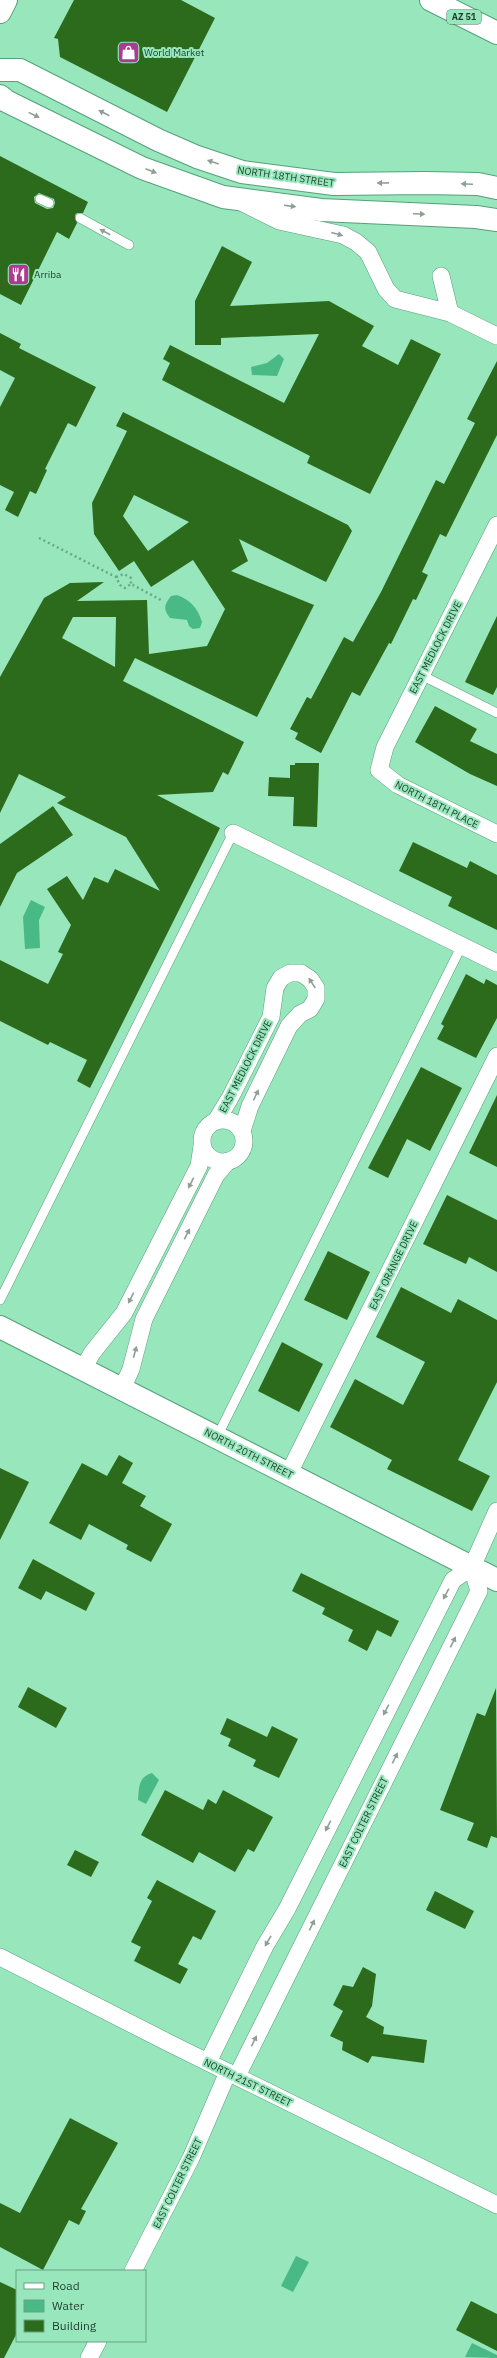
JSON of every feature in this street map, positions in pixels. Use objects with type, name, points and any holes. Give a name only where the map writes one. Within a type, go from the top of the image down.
[{"type":"main road","points":[[0,12],[6,0]]},
{"type":"main road","name":"AZ 51","points":[[431,0],[497,33]]},
{"type":"main road","name":"NORTH 18TH STREET","points":[[0,70],[20,70],[158,140],[197,157],[242,172],[334,184],[478,184],[497,188]]},
{"type":"main road","points":[[0,96],[6,101],[142,168],[209,192],[235,199],[321,210],[476,217],[497,220]]},
{"type":"main road","name":"NORTH 20TH STREET","points":[[0,1327],[497,1580]]},
{"type":"street","points":[[235,199],[278,221],[343,235],[356,242],[368,252],[390,294],[395,299],[450,313],[497,336]]},
{"type":"street","points":[[441,276],[450,313]]},
{"type":"street","name":"EAST MEDLOCK DRIVE","points":[[379,770],[385,747],[497,525]]},
{"type":"street","name":"NORTH 18TH PLACE","points":[[379,770],[398,785],[497,834]]},
{"type":"street","points":[[233,833],[461,947],[497,963]]},
{"type":"street","name":"EAST MEDLOCK DRIVE","points":[[83,1369],[92,1353],[124,1313],[200,1166],[204,1132],[208,1126],[216,1121],[230,1098],[271,1017],[275,988],[281,978],[290,973],[301,973],[310,979],[316,988],[316,999],[310,1009],[300,1014],[290,1026],[250,1106],[242,1131],[242,1150],[238,1155],[228,1161],[216,1175],[144,1318],[130,1369],[122,1389]]},
{"type":"street","name":"EAST ORANGE DRIVE","points":[[290,1474],[497,1056]]},
{"type":"street","name":"EAST MEDLOCK DRIVE","points":[[216,1121],[227,1120],[233,1122],[242,1131]]},
{"type":"street","points":[[202,1146],[209,1157],[215,1160],[228,1161]]},
{"type":"street","points":[[208,2062],[453,1580],[472,1567],[497,1512]]},
{"type":"street","name":"EAST COLTER STREET","points":[[134,2270],[479,1591],[472,1567]]},
{"type":"street","name":"NORTH 21ST STREET","points":[[0,1957],[497,2205]]},
{"type":"street","points":[[89,2358],[97,2342]]},
{"type":"lane","points":[[40,199],[49,203]]},
{"type":"lane","points":[[80,218],[130,245]]},
{"type":"lane","points":[[421,675],[497,713]]},
{"type":"lane","points":[[0,1300],[233,833]]},
{"type":"lane","points":[[218,1437],[461,947]]},
{"type":"path","points":[[39,538],[116,577],[120,585],[125,588],[131,584]]},
{"type":"path","points":[[116,577],[124,574],[130,578],[131,584]]},
{"type":"path","points":[[131,584],[161,600]]},
{"type":"water","points":[[279,354],[284,359],[277,376],[252,375],[251,367],[267,363]]},
{"type":"water","points":[[177,595],[190,602],[196,609],[202,622],[200,628],[193,629],[189,626],[187,620],[170,618],[165,607],[171,596]]},
{"type":"water","points":[[31,900],[45,907],[39,920],[40,948],[25,949],[23,917]]},
{"type":"water","points":[[152,1773],[159,1780],[146,1804],[138,1800],[139,1787],[144,1777]]},
{"type":"water","points":[[296,2256],[309,2262],[293,2292],[281,2286]]},
{"type":"water","points":[[472,2343],[497,2355],[497,2358],[465,2357]]},
{"type":"building","name":"World Market","points":[[74,0],[181,0],[215,18],[167,112],[60,57],[58,39],[54,38]]},
{"type":"building","points":[[0,156],[88,202],[83,213],[77,213],[75,215],[77,223],[69,239],[57,232],[21,305],[0,294]],"holes":[[[39,193],[54,199],[55,203],[53,208],[47,209],[35,203],[34,197]]]},
{"type":"building","points":[[222,246],[252,262],[230,306],[329,301],[374,326],[362,346],[398,365],[411,339],[441,354],[370,494],[307,463],[310,456],[162,380],[170,363],[163,359],[170,345],[284,403],[319,334],[221,338],[221,345],[195,345],[195,301]]},
{"type":"building","points":[[0,333],[21,344],[19,348],[96,387],[76,427],[68,423],[45,469],[47,470],[36,494],[30,491],[18,517],[5,510],[14,492],[0,485],[0,407],[15,378],[0,370]]},
{"type":"building","points":[[497,361],[497,435],[446,537],[440,534],[422,572],[428,575],[416,600],[413,599],[391,644],[389,643],[360,696],[352,692],[321,753],[295,739],[298,733],[290,729],[307,697],[311,699],[344,637],[353,642],[381,592],[436,480],[444,484],[475,423],[467,419]]},
{"type":"building","points":[[123,412],[348,525],[352,531],[326,582],[239,539],[248,561],[231,571],[314,605],[257,717],[135,658],[123,681],[244,742],[228,775],[223,772],[213,792],[157,795],[220,828],[90,1088],[77,1081],[87,1060],[50,1042],[48,1045],[0,1021],[0,960],[48,984],[63,954],[58,952],[71,925],[47,889],[67,876],[83,900],[94,877],[108,883],[115,869],[160,891],[126,837],[57,803],[66,797],[19,774],[0,813],[0,677],[44,598],[70,583],[104,582],[77,601],[147,600],[149,654],[207,646],[225,609],[193,560],[151,587],[134,561],[119,571],[94,534],[92,503],[127,431],[116,426]],"holes":[[[134,495],[189,522],[148,551],[123,516]],[[73,617],[116,617],[115,667],[62,638]]]},
{"type":"building","points":[[497,616],[497,687],[493,695],[465,682]]},
{"type":"building","points":[[435,706],[477,729],[470,741],[497,754],[497,786],[470,774],[415,742]]},
{"type":"building","points":[[295,763],[319,763],[317,827],[293,826],[294,797],[268,796],[269,777],[290,778],[290,765],[295,765]]},
{"type":"building","points":[[53,806],[73,835],[17,873],[0,907],[0,844]]},
{"type":"building","points":[[413,842],[467,868],[470,861],[497,875],[497,930],[448,906],[452,897],[399,871]]},
{"type":"building","points":[[466,974],[484,984],[486,979],[497,985],[497,1018],[476,1058],[437,1039],[444,1026],[441,1024]]},
{"type":"building","points":[[421,1067],[462,1088],[430,1151],[407,1139],[388,1178],[368,1168]]},
{"type":"building","points":[[497,1095],[497,1167],[469,1153]]},
{"type":"building","points":[[447,1195],[497,1220],[497,1272],[469,1257],[466,1264],[423,1244]]},
{"type":"building","points":[[328,1251],[370,1272],[347,1320],[304,1300]]},
{"type":"building","points":[[401,1287],[451,1313],[458,1299],[497,1320],[497,1382],[458,1460],[490,1476],[472,1511],[387,1469],[392,1460],[330,1427],[355,1379],[403,1405],[425,1362],[376,1337]]},
{"type":"building","points":[[282,1342],[323,1364],[299,1412],[258,1391]]},
{"type":"building","points":[[119,1455],[133,1463],[122,1483],[146,1496],[140,1506],[172,1524],[151,1562],[126,1549],[128,1545],[89,1524],[81,1540],[49,1523],[82,1463],[107,1476]]},
{"type":"building","points":[[0,1468],[29,1482],[0,1540]]},
{"type":"building","points":[[33,1559],[95,1593],[86,1611],[46,1591],[41,1600],[18,1588]]},
{"type":"building","points":[[301,1573],[399,1621],[391,1637],[377,1630],[367,1651],[348,1641],[353,1630],[322,1614],[325,1608],[292,1591]]},
{"type":"building","points":[[28,1687],[67,1708],[56,1728],[18,1707]]},
{"type":"building","points":[[496,1688],[497,1838],[491,1836],[487,1848],[467,1840],[474,1823],[440,1810],[477,1713],[485,1716]]},
{"type":"building","points":[[227,1718],[267,1737],[272,1726],[298,1739],[279,1778],[253,1766],[256,1760],[228,1746],[231,1739],[220,1734]]},
{"type":"building","points":[[165,1790],[203,1810],[208,1799],[216,1804],[223,1790],[273,1817],[254,1852],[248,1849],[235,1872],[199,1852],[193,1863],[141,1835]]},
{"type":"building","points":[[75,1850],[99,1862],[91,1877],[67,1865]]},
{"type":"building","points":[[157,1880],[216,1911],[201,1940],[193,1936],[178,1964],[188,1969],[180,1984],[134,1961],[141,1947],[131,1942],[152,1901],[147,1898]]},
{"type":"building","points":[[435,1891],[474,1911],[465,1929],[426,1910]]},
{"type":"building","points":[[363,1967],[376,1974],[372,2006],[366,2017],[384,2027],[383,2034],[427,2040],[424,2063],[372,2056],[368,2063],[342,2050],[343,2042],[330,2036],[343,2011],[333,2005],[343,1985],[353,1987]]},
{"type":"building","points":[[70,2118],[118,2143],[81,2209],[86,2211],[79,2225],[69,2220],[43,2270],[0,2247],[0,2203],[20,2213]]},
{"type":"building","points":[[0,2282],[16,2290],[16,2335],[4,2358],[0,2358]]},
{"type":"building","points":[[471,2301],[497,2314],[497,2351],[456,2330]]},
{"type":"place","name":"World Market","points":[[129,52]]},
{"type":"place","name":"Arriba","points":[[18,274]]}]
